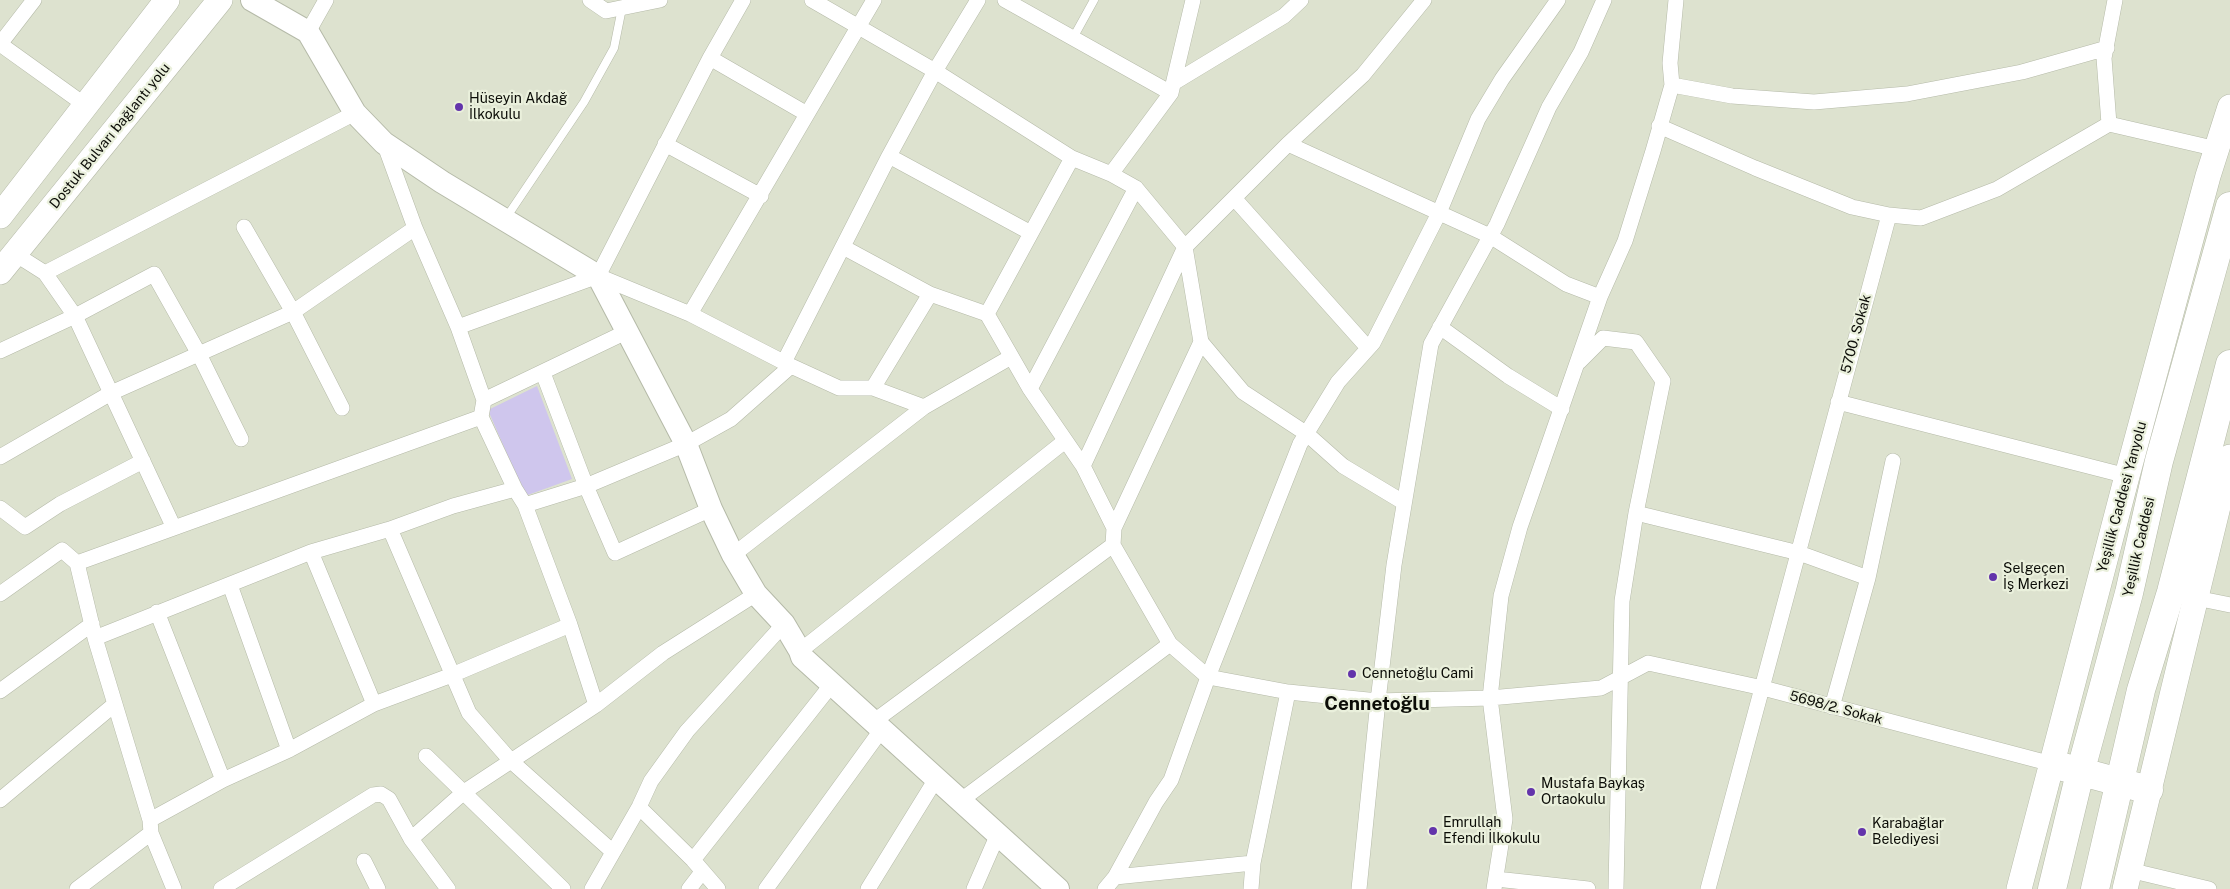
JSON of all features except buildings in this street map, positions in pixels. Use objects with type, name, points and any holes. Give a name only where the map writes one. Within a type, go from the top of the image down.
[{"type":"highway","name":"Yeşillik Caddesi","points":[[2052,889],[2080,773],[2129,594],[2159,461],[2230,206]]},
{"type":"highway","points":[[2094,889],[2141,690],[2171,592],[2230,364]]},
{"type":"highway","points":[[2052,764],[2149,790]]},
{"type":"main road","points":[[0,216],[167,0]]},
{"type":"main road","name":"Dostuk Bulvarı bağlantı yolu","points":[[7,263],[220,0]]},
{"type":"main road","points":[[252,0],[308,32],[355,113],[384,143],[442,182],[598,276],[686,444],[711,510],[733,555],[756,594],[784,624],[800,650],[802,657],[1058,889]]},
{"type":"main road","name":"Yeşillik Caddesi Yanyolu","points":[[2019,889],[2127,476],[2230,107]]},
{"type":"main road","points":[[2127,880],[2230,457]]},
{"type":"street","points":[[34,0],[0,44],[90,98]]},
{"type":"street","points":[[308,32],[326,0]]},
{"type":"street","points":[[590,0],[606,11],[660,0]]},
{"type":"street","points":[[598,276],[710,58],[743,0]]},
{"type":"street","points":[[812,0],[936,71],[1072,158],[1111,174],[1136,188],[1185,247],[1201,342],[1242,392],[1307,434],[1343,466],[1404,502]]},
{"type":"street","points":[[690,314],[761,196],[874,0]]},
{"type":"street","points":[[525,505],[586,486],[686,444],[731,419],[788,364],[843,247],[889,156],[978,0]]},
{"type":"street","points":[[1005,0],[1073,38],[1173,88]]},
{"type":"street","points":[[1173,88],[1193,0]]},
{"type":"street","points":[[1111,174],[1173,88],[1284,16],[1301,0]]},
{"type":"street","points":[[1083,466],[1185,247],[1288,144],[1363,75],[1424,0]]},
{"type":"street","points":[[1105,889],[1115,877],[1156,802],[1171,780],[1208,677],[1300,444],[1338,382],[1373,343],[1439,213],[1478,119],[1502,79],[1558,0]]},
{"type":"street","points":[[1359,889],[1378,701],[1404,502],[1431,344],[1490,236],[1549,107],[1581,52],[1604,0]]},
{"type":"street","points":[[1588,889],[1495,884],[1504,819],[1490,698],[1501,596],[1520,527],[1600,297],[1625,241],[1672,85],[1670,63],[1676,0]]},
{"type":"street","points":[[2108,124],[2104,58],[2115,0]]},
{"type":"street","points":[[1672,85],[1732,96],[1814,102],[1907,94],[2022,72],[2107,48]]},
{"type":"street","points":[[710,58],[807,114]]},
{"type":"street","points":[[46,273],[355,113]]},
{"type":"street","points":[[1659,126],[1755,168],[1852,206],[1889,215],[1921,218],[1997,189],[2108,124],[2217,149]]},
{"type":"street","points":[[384,143],[415,228],[458,327],[484,400],[481,417],[515,490],[525,505],[570,625],[596,705]]},
{"type":"street","points":[[665,144],[761,196]]},
{"type":"street","points":[[1288,144],[1490,236],[1566,284],[1600,297]]},
{"type":"street","points":[[889,156],[1031,233]]},
{"type":"street","points":[[987,314],[1072,158]]},
{"type":"street","points":[[1030,389],[1136,188]]},
{"type":"street","points":[[1234,198],[1368,348]]},
{"type":"street","name":"5700. Sokak","points":[[1708,889],[1889,215]]},
{"type":"street","points":[[244,227],[293,312],[342,408]]},
{"type":"street","points":[[0,457],[111,394],[293,312],[415,228]]},
{"type":"street","points":[[843,247],[930,294],[987,314],[1030,389],[1083,466],[1114,528]]},
{"type":"street","points":[[7,263],[46,273],[75,316],[174,528]]},
{"type":"street","points":[[0,351],[75,316],[154,274],[199,354],[241,439]]},
{"type":"street","points":[[458,327],[598,276],[690,314],[839,388],[872,388],[924,407]]},
{"type":"street","points":[[872,388],[930,294]]},
{"type":"street","points":[[1440,327],[1508,376],[1562,409]]},
{"type":"street","points":[[484,400],[626,332]]},
{"type":"street","points":[[1577,364],[1603,338],[1636,342],[1663,381],[1636,513],[1622,601],[1616,889]]},
{"type":"street","points":[[1201,342],[1114,528],[1113,545],[1170,644],[1208,677]]},
{"type":"street","points":[[733,555],[924,407],[1011,357]]},
{"type":"street","points":[[542,373],[586,486],[615,553],[711,510]]},
{"type":"street","points":[[1838,402],[2127,476]]},
{"type":"street","points":[[77,563],[481,417]]},
{"type":"street","points":[[800,650],[1065,441]]},
{"type":"street","points":[[0,508],[25,527],[60,504],[143,461]]},
{"type":"street","points":[[1832,706],[1868,578],[1893,461]]},
{"type":"street","points":[[0,691],[93,631],[156,612],[230,585],[311,552],[454,506],[515,490]]},
{"type":"street","points":[[1636,513],[1799,553],[1868,578]]},
{"type":"street","points":[[390,528],[469,713],[511,761],[613,852]]},
{"type":"street","points":[[766,889],[877,725],[1113,545]]},
{"type":"street","points":[[0,594],[62,550],[77,563],[93,631],[151,826],[174,889]]},
{"type":"street","points":[[311,552],[374,704]]},
{"type":"street","points":[[230,585],[289,750]]},
{"type":"street","points":[[411,839],[464,792],[596,705],[663,654],[756,594]]},
{"type":"street","points":[[2196,598],[2230,605]]},
{"type":"street","points":[[156,612],[223,780]]},
{"type":"street","points":[[592,889],[639,807],[651,781],[688,731],[784,624]]},
{"type":"street","points":[[77,889],[151,826],[223,780],[289,750],[374,704],[452,675],[570,625]]},
{"type":"street","points":[[960,801],[1170,644]]},
{"type":"street","name":"5698/2. Sokak","points":[[1208,677],[1288,692],[1378,701],[1490,698],[1601,688],[1648,663],[1763,688],[2052,764]]},
{"type":"street","points":[[689,889],[697,866],[832,684]]},
{"type":"street","points":[[1251,889],[1253,862],[1288,692]]},
{"type":"street","points":[[0,800],[115,704]]},
{"type":"street","points":[[426,756],[563,889]]},
{"type":"street","points":[[868,889],[936,778]]},
{"type":"street","points":[[221,889],[373,795],[381,794],[389,799],[411,839],[448,889]]},
{"type":"street","points":[[639,807],[718,889]]},
{"type":"street","points":[[974,889],[998,834]]},
{"type":"street","points":[[364,861],[378,889]]},
{"type":"street","points":[[1115,877],[1253,862]]},
{"type":"street","points":[[2127,880],[2210,889]]},
{"type":"lane","points":[[1073,38],[1094,0]]},
{"type":"lane","points":[[505,219],[584,102],[614,48],[622,8]]},
{"type":"shaded area","points":[[537,386],[572,479],[525,496],[488,410]]},
{"type":"place","name":"Hüseyin Akdağ İlkokulu","points":[[459,107]]},
{"type":"place","name":"Selgeçen İş Merkezi","points":[[1993,577]]},
{"type":"place","name":"Cennetoğlu Cami","points":[[1352,674]]},
{"type":"place","name":"Mustafa Baykaş Ortaokulu","points":[[1531,792]]},
{"type":"place","name":"Emrullah Efendi İlkokulu","points":[[1433,831]]},
{"type":"place","name":"Karabağlar Belediyesi","points":[[1862,832]]},
{"type":"district","name":"Cennetoğlu","points":[[1377,704]]}]
